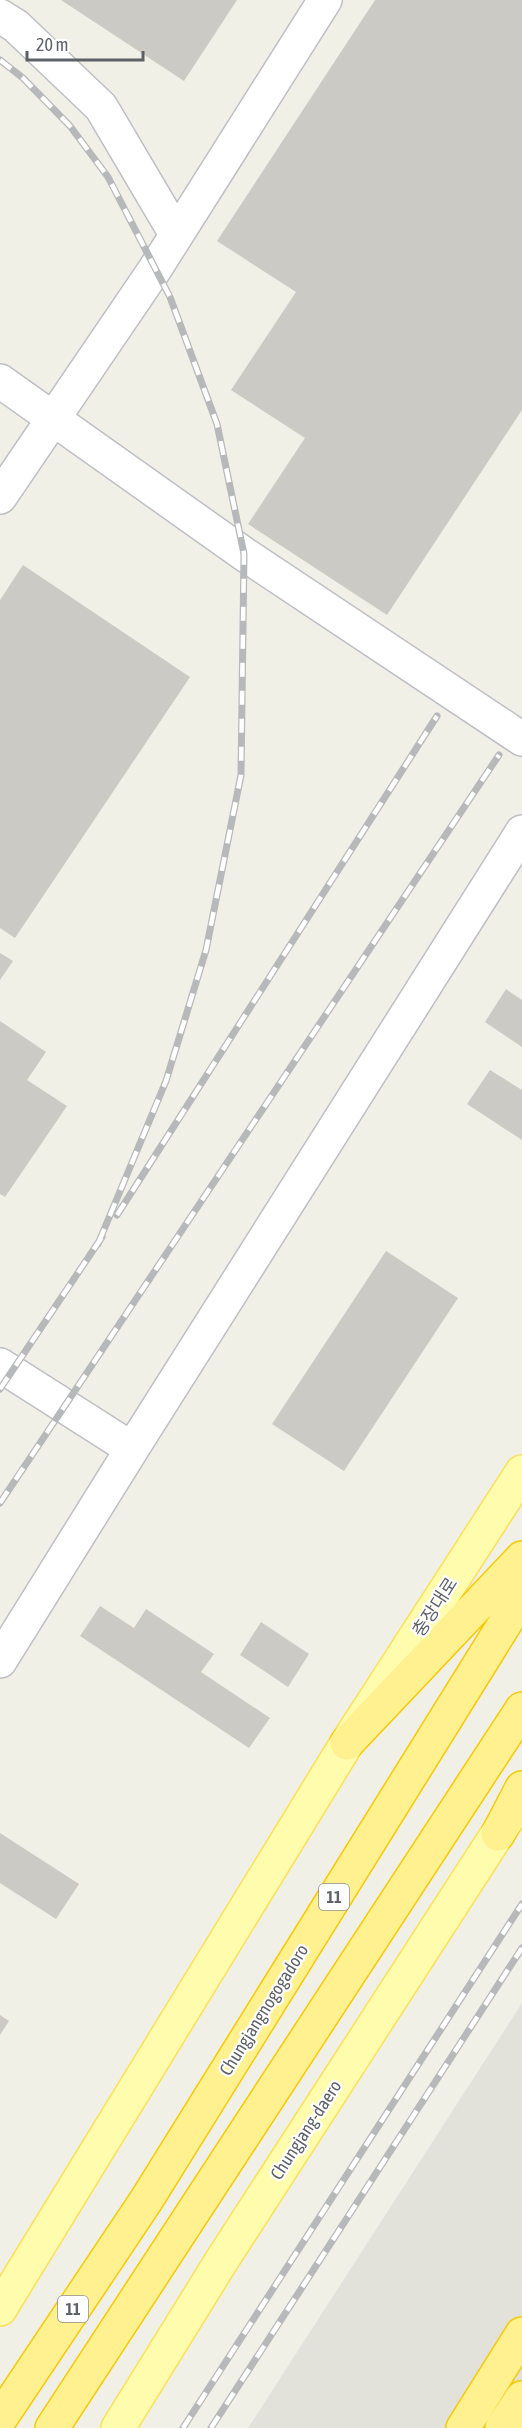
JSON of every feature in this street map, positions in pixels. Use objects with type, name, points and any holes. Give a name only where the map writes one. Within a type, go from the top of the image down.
[{"type":"highway","points":[[347,1743],[522,1558]]},
{"type":"highway","name":"Chungjangnogogadoro","points":[[0,2419],[147,2199],[522,1596]]},
{"type":"highway","points":[[52,2428],[188,2224],[522,1709]]},
{"type":"highway","points":[[498,1834],[522,1788]]},
{"type":"highway","points":[[463,2428],[522,2334]]},
{"type":"highway","points":[[502,2428],[522,2398]]},
{"type":"main road","name":"충장대로","points":[[347,1743],[522,1472]]},
{"type":"main road","points":[[0,2309],[347,1743]]},
{"type":"main road","points":[[498,1834],[522,1797]]},
{"type":"main road","name":"Chungjang-daero","points":[[118,2428],[222,2260],[498,1834]]},
{"type":"street","points":[[0,497],[176,234],[325,0]]},
{"type":"street","points":[[0,16],[16,26],[101,107],[176,234]]},
{"type":"street","points":[[0,381],[244,554],[522,739]]},
{"type":"street","points":[[0,1661],[522,832]]},
{"type":"street","points":[[0,1365],[132,1449]]},
{"type":"shaded area","points":[[522,2003],[522,2428],[248,2428]]},
{"type":"building","points":[[61,0],[237,0],[184,81]]},
{"type":"building","points":[[375,0],[522,0],[522,410],[387,615],[248,524],[305,438],[231,390],[296,292],[217,241]]},
{"type":"building","points":[[23,565],[190,677],[15,938],[0,928],[0,600]]},
{"type":"building","points":[[0,953],[13,961],[0,980]]},
{"type":"building","points":[[506,989],[522,1000],[522,1047],[485,1022]]},
{"type":"building","points":[[0,1021],[46,1052],[27,1080],[67,1106],[5,1197],[0,1194]]},
{"type":"building","points":[[490,1070],[522,1090],[522,1140],[467,1104]]},
{"type":"building","points":[[386,1251],[458,1298],[344,1471],[272,1424]]},
{"type":"building","points":[[100,1606],[134,1628],[146,1609],[214,1654],[201,1672],[270,1718],[249,1748],[80,1636]]},
{"type":"building","points":[[261,1622],[309,1654],[288,1687],[240,1655]]},
{"type":"building","points":[[0,1833],[79,1884],[56,1919],[0,1883]]},
{"type":"building","points":[[0,2015],[9,2021],[0,2035]]},
{"type":"railway","points":[[0,60],[23,78],[70,126],[108,177],[170,297],[217,424],[244,554],[241,775],[206,950],[166,1081],[98,1244]]},
{"type":"railway","points":[[117,1215],[437,716]]},
{"type":"railway","points":[[0,1503],[499,755]]},
{"type":"railway","points":[[0,1389],[102,1237]]},
{"type":"railway","points":[[183,2428],[522,1904]]},
{"type":"railway","points":[[211,2428],[522,1948]]}]
